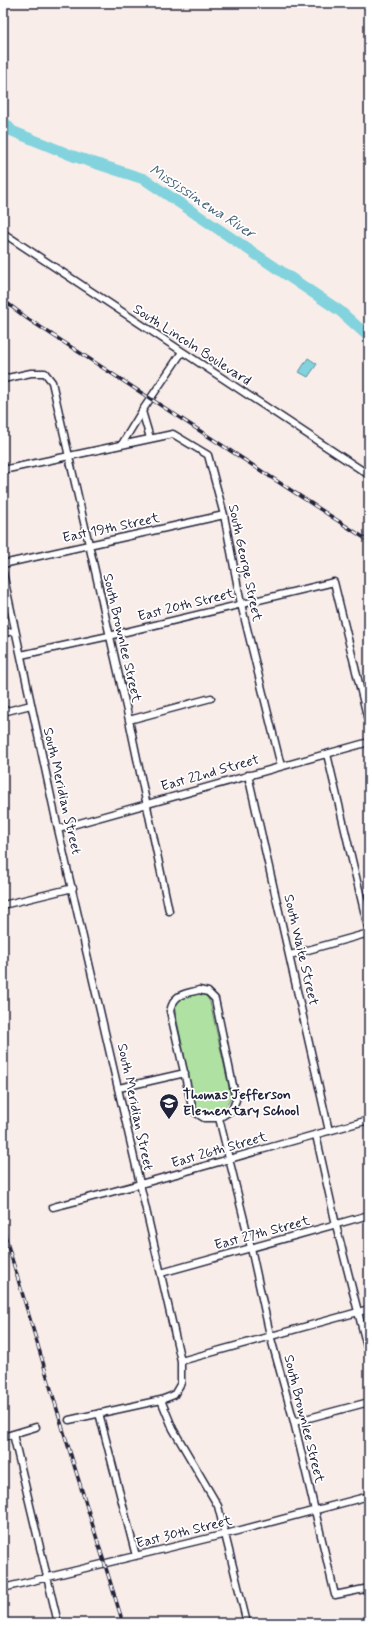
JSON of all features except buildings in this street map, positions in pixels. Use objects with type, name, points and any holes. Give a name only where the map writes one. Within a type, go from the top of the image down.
[{"type":"street","name":"South Lincoln Boulevard","points":[[3,233],[369,475]]},
{"type":"street","points":[[122,444],[142,411],[182,352]]},
{"type":"street","name":"South Brownlee Street","points":[[3,379],[31,373],[45,373],[52,382],[129,720],[169,911]]},
{"type":"street","points":[[142,411],[150,438]]},
{"type":"street","name":"South George Street","points":[[3,470],[173,434],[208,455],[224,516],[241,604],[281,766]]},
{"type":"street","name":"East 19th Street","points":[[3,564],[89,544],[224,516]]},
{"type":"street","name":"South Meridian Street","points":[[3,573],[58,829],[119,1088],[140,1185],[162,1273],[181,1361],[181,1383],[174,1395],[161,1400]]},
{"type":"street","name":"East 20th Street","points":[[21,656],[334,582],[369,724]]},
{"type":"street","points":[[3,633],[15,631]]},
{"type":"street","points":[[129,720],[211,698]]},
{"type":"street","points":[[3,712],[31,705]]},
{"type":"street","name":"East 22nd Street","points":[[58,829],[369,742]]},
{"type":"street","points":[[290,955],[369,933],[327,754]]},
{"type":"street","name":"South Waite Street","points":[[248,775],[329,1131]]},
{"type":"street","points":[[3,905],[72,888]]},
{"type":"street","points":[[199,990],[208,992],[215,999],[236,1100],[232,1110],[218,1118],[204,1118],[193,1111],[170,1011],[173,1001],[180,995],[199,990]]},
{"type":"street","points":[[119,1088],[185,1072]]},
{"type":"street","name":"South Brownlee Street","points":[[218,1118],[251,1248],[270,1335],[294,1422],[335,1595],[369,1588]]},
{"type":"street","name":"East 26th Street","points":[[53,1207],[140,1185],[228,1158],[369,1120]]},
{"type":"street","points":[[316,1135],[336,1225],[369,1355]]},
{"type":"street","name":"East 27th Street","points":[[162,1273],[369,1215]]},
{"type":"street","points":[[181,1361],[270,1335],[369,1309]]},
{"type":"street","points":[[69,1420],[161,1400],[173,1429],[218,1506],[247,1623]]},
{"type":"street","points":[[294,1422],[369,1402]]},
{"type":"street","points":[[99,1413],[136,1556]]},
{"type":"street","points":[[3,1437],[36,1427]]},
{"type":"street","points":[[13,1434],[58,1623]]},
{"type":"street","name":"East 30th Street","points":[[3,1588],[226,1534],[369,1496]]},
{"type":"green space","points":[[199,992],[207,997],[210,1002],[231,1096],[225,1107],[214,1113],[202,1112],[197,1108],[194,1102],[174,1006],[179,998]]},
{"type":"water","points":[[308,358],[317,364],[308,377],[299,372]]},
{"type":"waterway","name":"Mississinewa River","points":[[3,121],[12,131],[73,156],[144,179],[340,311],[369,337]]},
{"type":"railway","points":[[3,300],[28,319],[369,541]]},
{"type":"railway","points":[[3,1229],[123,1623]]},
{"type":"place","name":"Thomas Jefferson Elementary School","points":[[169,1120]]}]
